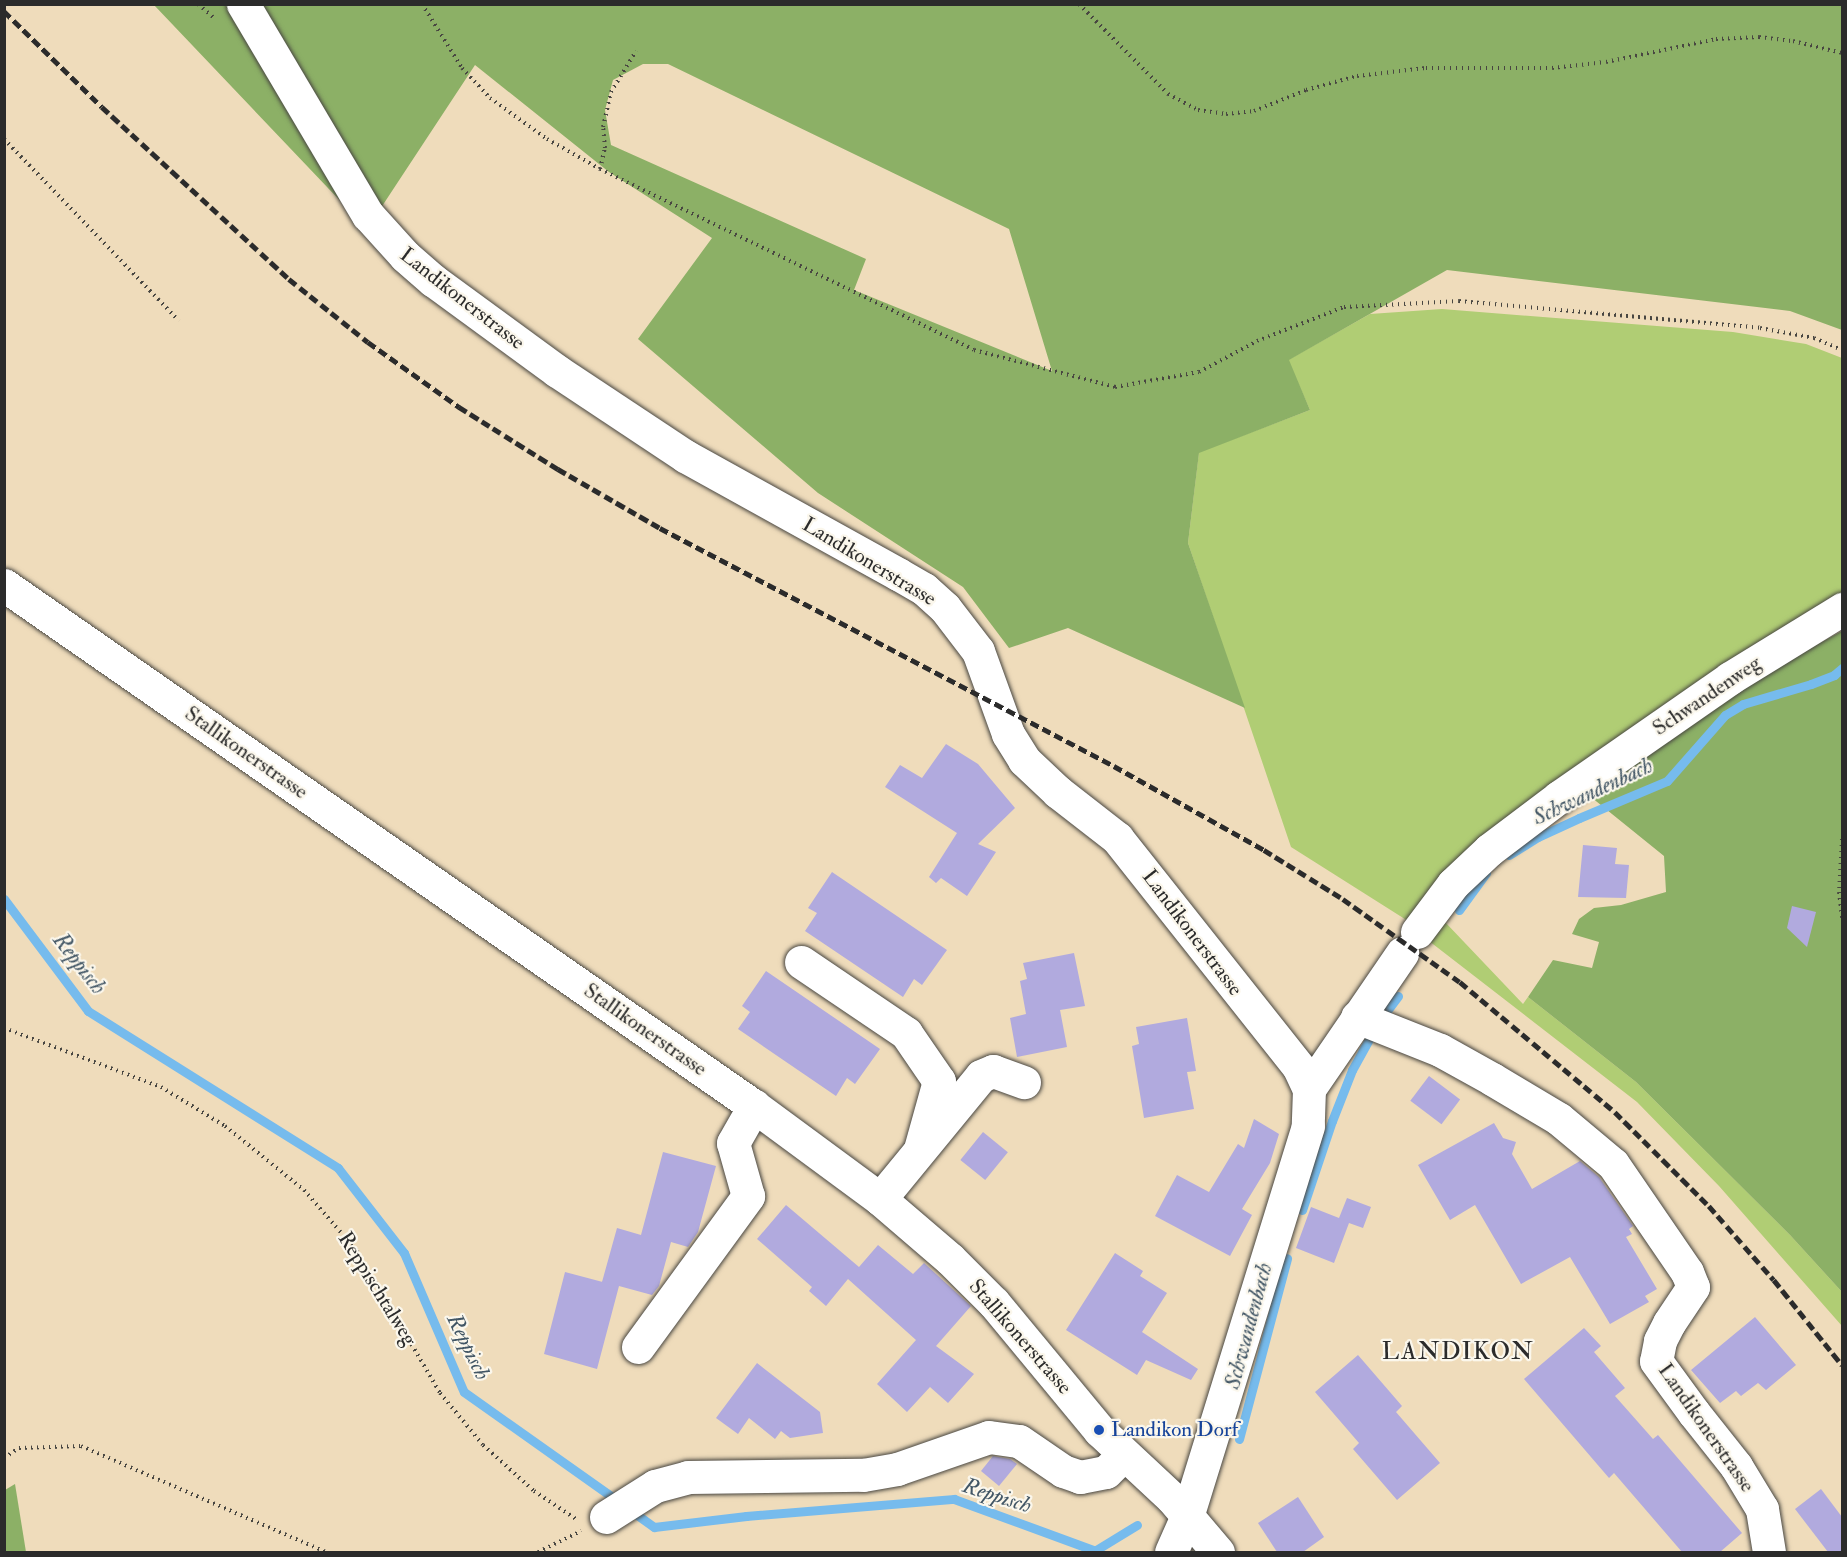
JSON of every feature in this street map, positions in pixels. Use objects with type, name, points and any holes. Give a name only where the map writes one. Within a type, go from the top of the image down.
[{"type":"street","name":"Landikonerstrasse","points":[[243,4],[368,214],[405,256],[434,282],[557,371],[685,456],[924,589],[945,608],[978,651],[1008,734],[1024,760],[1058,792],[1117,838],[1299,1068],[1309,1089],[1308,1126],[1241,1346],[1208,1442],[1187,1516],[1171,1552]]},
{"type":"street","name":"Stallikonerstrasse","points":[[4,585],[754,1106],[880,1199],[950,1259],[994,1303],[1099,1430],[1149,1474],[1218,1552]]},
{"type":"street","name":"Schwandenweg","points":[[1309,1089],[1409,942],[1454,884],[1489,850],[1550,803],[1731,678],[1842,609]]},
{"type":"street","points":[[801,962],[906,1033],[939,1081],[920,1149]]},
{"type":"street","name":"Landikonerstrasse","points":[[1357,1017],[1440,1050],[1492,1079],[1559,1119],[1613,1164],[1687,1272],[1693,1287],[1660,1341],[1656,1361],[1746,1483],[1762,1509],[1769,1552]]},
{"type":"street","points":[[880,1199],[981,1076],[993,1071],[1024,1082]]},
{"type":"street","points":[[638,1347],[748,1196],[733,1143],[754,1106]]},
{"type":"street","points":[[592,1522],[655,1486],[688,1477],[864,1475],[897,1469],[989,1437],[1019,1441],[1063,1471],[1080,1477],[1106,1472],[1124,1454]]},
{"type":"path","points":[[422,4],[462,68],[490,98],[547,139],[600,169],[974,350],[1115,387],[1199,372],[1257,340],[1344,307],[1460,301],[1760,328],[1814,338],[1842,350]]},
{"type":"path","points":[[1079,4],[1168,94],[1198,110],[1226,114],[1254,111],[1306,90],[1357,76],[1426,68],[1552,68],[1606,62],[1716,39],[1759,37],[1793,41],[1842,53]]},
{"type":"path","points":[[600,169],[605,148],[603,127],[611,93],[636,51]]},
{"type":"path","points":[[4,140],[179,321]]},
{"type":"path","points":[[1842,839],[1839,892],[1842,918]]},
{"type":"path","name":"Reppischtalweg","points":[[4,1029],[161,1087],[225,1126],[304,1190],[357,1251],[440,1393],[483,1445],[534,1491],[592,1522]]},
{"type":"path","points":[[4,1458],[19,1448],[81,1446],[326,1552]]},
{"type":"path","points":[[538,1552],[592,1522]]},
{"type":"green space","points":[[154,5],[1842,5],[1842,330],[1790,311],[1447,270],[1289,360],[1310,410],[1199,453],[1188,543],[1245,708],[1068,628],[1009,648],[963,587],[818,493],[638,339],[712,238],[609,172],[475,65],[367,229]],"holes":[[[643,64],[668,64],[1009,229],[1052,371],[854,290],[866,259],[611,145],[605,110],[613,80]]]},
{"type":"green space","points":[[1442,309],[1733,332],[1806,344],[1842,358],[1842,600],[1408,921],[1291,847],[1188,543],[1199,452],[1310,410],[1288,360],[1370,314]]},
{"type":"green space","points":[[1842,631],[1842,1292],[1790,1235],[1636,1082],[1528,997],[1553,960],[1592,968],[1599,942],[1572,934],[1579,919],[1594,908],[1621,905],[1666,892],[1664,856],[1586,793],[1770,670]]},
{"type":"green space","points":[[1445,922],[1523,1004],[1528,997],[1636,1082],[1790,1235],[1842,1292],[1842,1326],[1719,1186],[1637,1102],[1429,941]]},
{"type":"green space","points":[[15,1484],[26,1552],[5,1552],[5,1490]]},
{"type":"building","points":[[946,744],[978,764],[1015,808],[978,844],[996,852],[967,896],[941,878],[936,883],[929,877],[957,833],[885,787],[900,765],[922,778]]},
{"type":"building","points":[[1583,845],[1617,848],[1615,864],[1629,865],[1626,898],[1578,897]]},
{"type":"building","points":[[832,872],[947,950],[922,985],[914,979],[903,997],[805,931],[817,913],[808,908]]},
{"type":"building","points":[[1792,906],[1816,912],[1807,947],[1787,928]]},
{"type":"building","points":[[1074,953],[1085,1006],[1060,1010],[1067,1047],[1017,1057],[1010,1018],[1026,1014],[1020,981],[1027,979],[1023,963]]},
{"type":"building","points":[[766,971],[880,1049],[855,1084],[847,1078],[836,1096],[738,1029],[750,1012],[742,1006]]},
{"type":"building","points":[[1187,1018],[1196,1071],[1187,1072],[1194,1109],[1144,1118],[1132,1046],[1139,1044],[1136,1027]]},
{"type":"building","points":[[1429,1076],[1460,1099],[1441,1124],[1410,1101]]},
{"type":"building","points":[[1254,1119],[1279,1134],[1270,1163],[1242,1209],[1252,1215],[1230,1256],[1155,1216],[1177,1175],[1209,1192],[1238,1144],[1244,1148]]},
{"type":"building","points":[[1494,1123],[1503,1138],[1516,1142],[1512,1154],[1532,1189],[1580,1161],[1599,1177],[1633,1226],[1629,1229],[1632,1234],[1626,1237],[1657,1289],[1645,1296],[1649,1302],[1610,1324],[1570,1257],[1521,1284],[1475,1205],[1450,1220],[1418,1165]]},
{"type":"building","points":[[983,1132],[1008,1152],[985,1180],[960,1160]]},
{"type":"building","points":[[663,1152],[716,1166],[698,1232],[688,1247],[671,1242],[659,1286],[652,1295],[619,1286],[597,1369],[544,1354],[565,1272],[602,1282],[617,1228],[641,1235]]},
{"type":"building","points":[[1347,1198],[1371,1207],[1363,1228],[1349,1223],[1334,1263],[1296,1248],[1311,1207],[1339,1218]]},
{"type":"building","points":[[786,1205],[859,1267],[878,1245],[913,1274],[924,1263],[971,1306],[936,1346],[974,1374],[948,1403],[930,1387],[907,1412],[877,1384],[916,1340],[848,1279],[826,1306],[809,1291],[812,1287],[757,1239]]},
{"type":"building","points":[[1115,1253],[1143,1271],[1140,1276],[1167,1293],[1142,1332],[1198,1369],[1191,1380],[1146,1360],[1137,1375],[1066,1330]]},
{"type":"building","points":[[1755,1317],[1796,1365],[1766,1390],[1758,1383],[1741,1396],[1736,1391],[1720,1403],[1691,1370]]},
{"type":"building","points":[[1584,1328],[1601,1346],[1594,1352],[1625,1388],[1615,1396],[1653,1439],[1658,1435],[1742,1533],[1720,1552],[1682,1552],[1614,1473],[1609,1478],[1524,1379]]},
{"type":"building","points":[[1358,1355],[1402,1406],[1396,1412],[1440,1463],[1397,1500],[1353,1449],[1359,1443],[1315,1392]]},
{"type":"building","points":[[757,1363],[820,1412],[823,1433],[790,1438],[781,1431],[775,1439],[749,1418],[738,1434],[716,1418]]},
{"type":"building","points":[[993,1456],[1010,1459],[1017,1464],[999,1486],[981,1471]]},
{"type":"building","points":[[1821,1489],[1842,1517],[1842,1552],[1828,1552],[1795,1509]]},
{"type":"building","points":[[1298,1497],[1324,1537],[1303,1552],[1277,1552],[1258,1523]]},
{"type":"waterway","name":"Schwandenbach","points":[[1509,855],[1538,837],[1667,781],[1725,715],[1743,704],[1811,684],[1834,675],[1842,668]]},
{"type":"waterway","name":"Schwandenbach","points":[[1459,910],[1486,873]]},
{"type":"waterway","name":"Reppisch","points":[[4,899],[88,1011],[338,1168],[404,1253],[464,1392],[618,1501]]},
{"type":"waterway","name":"Schwandenbach","points":[[1386,1012],[1398,996]]},
{"type":"waterway","name":"Schwandenbach","points":[[1302,1210],[1332,1121],[1352,1070],[1369,1039]]},
{"type":"waterway","name":"Schwandenbach","points":[[1239,1439],[1287,1258]]},
{"type":"waterway","name":"Reppisch","points":[[629,1509],[654,1527],[746,1516],[954,1499],[1099,1552]]},
{"type":"waterway","name":"Schwandenbach","points":[[1096,1550],[1137,1525]]},
{"type":"railway","points":[[4,11],[102,107],[289,279],[368,342],[459,407],[558,469],[660,528],[1114,766],[1264,850],[1343,899],[1460,982],[1615,1112],[1709,1206],[1774,1280],[1842,1365]]},
{"type":"place","name":"Landikon Dorf","points":[[1099,1430]]},
{"type":"district","name":"LANDIKON","points":[[1458,1352]]}]
